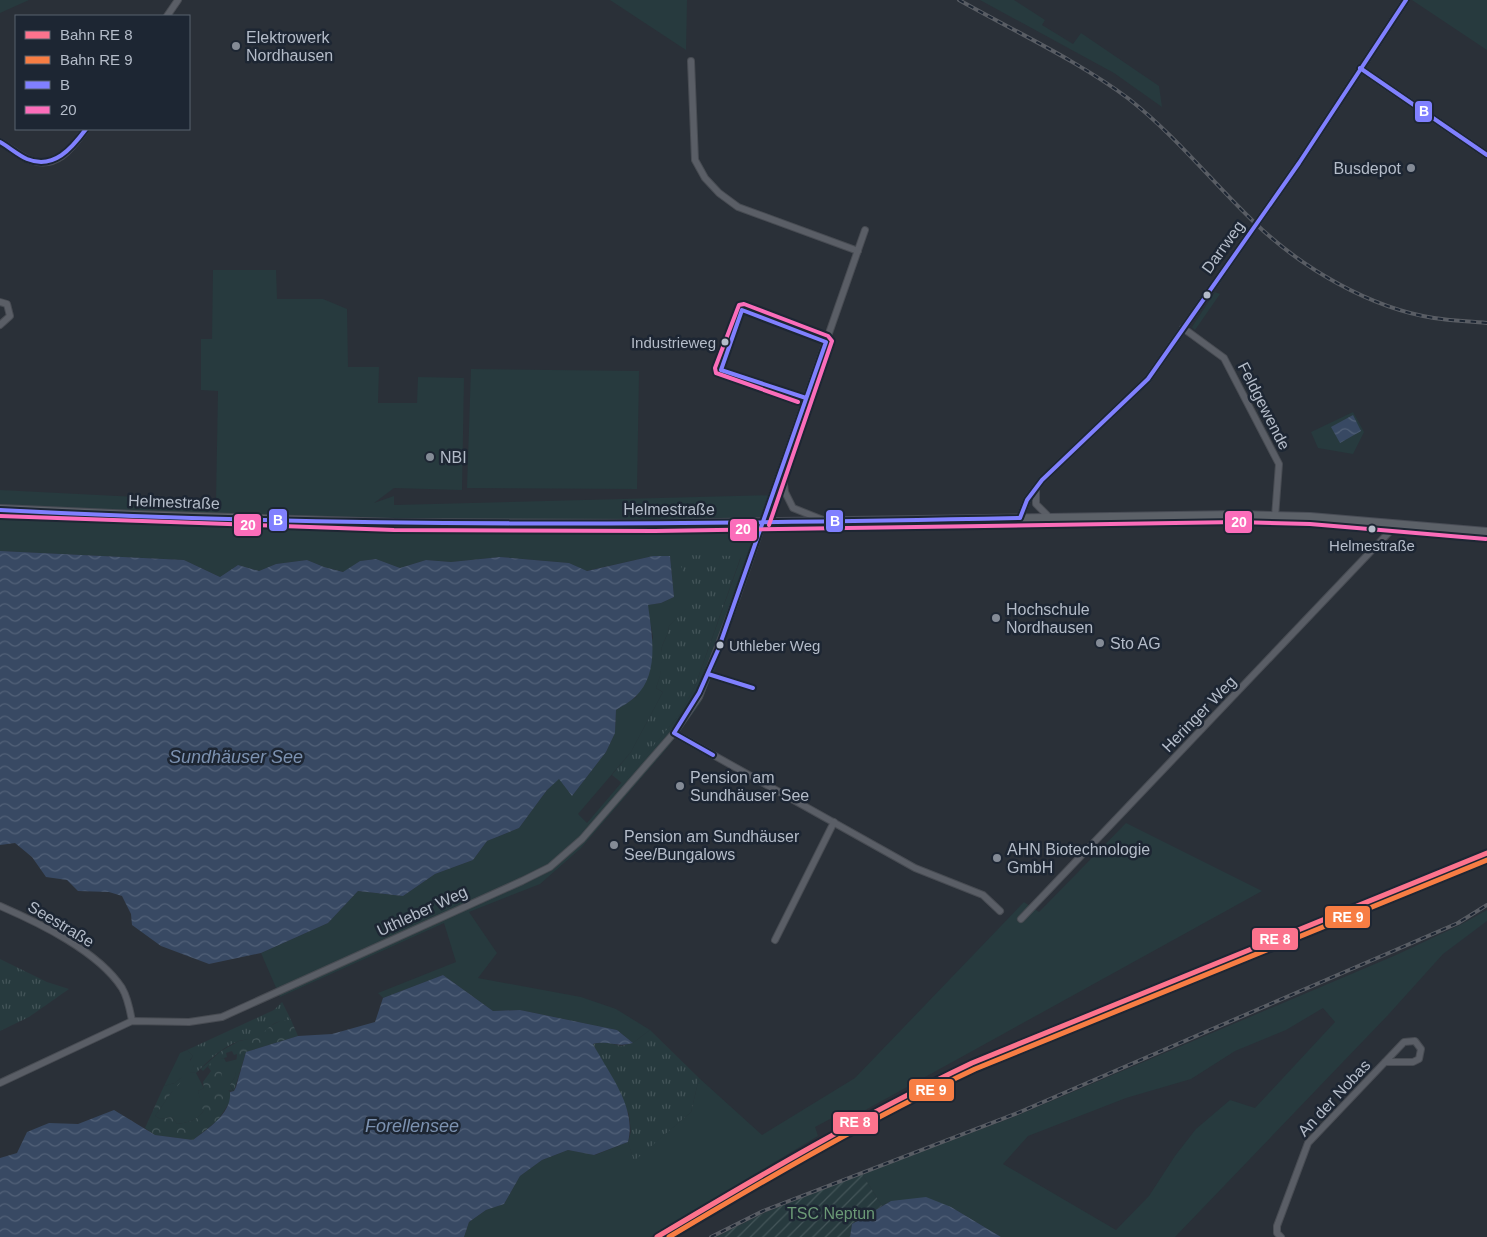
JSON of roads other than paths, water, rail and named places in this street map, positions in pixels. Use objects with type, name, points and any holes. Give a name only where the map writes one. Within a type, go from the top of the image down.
[{"type":"main road","name":"Helmestraße","points":[[0,510],[394,524],[763,523],[1049,517],[1275,516],[1487,534]]},
{"type":"street","points":[[167,15],[178,0]]},
{"type":"street","name":"Darrweg","points":[[1020,518],[1027,500],[1036,488],[1148,379],[1294,170],[1406,0]]},
{"type":"street","points":[[691,61],[695,160],[705,178],[719,193],[738,207],[858,251]]},
{"type":"street","points":[[1360,68],[1487,155]]},
{"type":"street","points":[[0,142],[31,160],[48,162],[64,156],[85,130]]},
{"type":"street","points":[[763,523],[865,230]]},
{"type":"street","points":[[0,302],[7,304],[10,316],[0,325]]},
{"type":"street","name":"Feldgewende","points":[[1183,328],[1224,358],[1279,464],[1275,516]]},
{"type":"street","points":[[782,468],[786,492],[793,508],[826,521]]},
{"type":"street","points":[[1036,488],[1036,504],[1049,517]]},
{"type":"street","name":"Uthleber Weg","points":[[132,1021],[189,1022],[222,1017],[550,867],[582,839],[674,733],[699,696],[763,523]]},
{"type":"street","name":"Heringer Weg","points":[[1022,919],[1250,682],[1395,526]]},
{"type":"street","points":[[674,733],[915,868],[983,895],[1000,911]]},
{"type":"street","points":[[775,940],[834,822]]},
{"type":"street","name":"Seestraße","points":[[0,906],[44,927],[76,946],[107,972],[122,988],[129,1004],[132,1021]]},
{"type":"street","points":[[0,1083],[132,1021]]},
{"type":"street","name":"An der Nobas","points":[[1281,1237],[1277,1233],[1276,1226],[1308,1143],[1385,1062],[1408,1040],[1415,1041],[1421,1048],[1419,1059],[1413,1062],[1385,1062]]},
{"type":"water","points":[[1353,415],[1361,431],[1340,443],[1331,427]]},
{"type":"water","name":"Sundhäuser See","points":[[0,551],[184,560],[220,577],[238,565],[259,571],[276,564],[307,560],[343,572],[360,561],[376,559],[400,568],[426,560],[451,562],[500,557],[569,563],[587,571],[653,556],[670,556],[674,597],[661,603],[648,605],[652,654],[648,677],[643,688],[635,697],[616,710],[615,733],[606,752],[572,796],[559,779],[547,790],[519,828],[487,841],[473,860],[435,874],[403,896],[358,891],[328,923],[261,953],[209,964],[161,946],[132,925],[131,914],[122,896],[109,892],[78,891],[67,880],[46,877],[32,857],[15,843],[0,845]]},
{"type":"water","name":"Forellensee","points":[[443,975],[493,1011],[520,1010],[617,1030],[633,1043],[622,1045],[593,1044],[620,1091],[625,1104],[629,1116],[628,1142],[594,1155],[568,1150],[542,1160],[520,1176],[504,1204],[486,1210],[469,1222],[464,1237],[0,1237],[0,1158],[17,1153],[27,1132],[49,1123],[78,1124],[114,1110],[155,1135],[193,1140],[212,1125],[227,1107],[230,1100],[230,1092],[234,1091],[236,1087],[246,1052],[298,1036],[332,1034],[375,1022],[383,998]]},
{"type":"water","points":[[926,1197],[951,1207],[1001,1237],[850,1237],[852,1224],[891,1201]]},
{"type":"railway","points":[[959,0],[1090,72],[1129,99],[1163,128],[1240,208],[1274,240],[1294,256],[1338,284],[1386,305],[1410,313],[1441,319],[1487,323]]},
{"type":"railway","points":[[711,1237],[763,1211],[1020,1112],[1458,923],[1487,905]]},
{"type":"place","name":"Elektrowerk Nordhausen","points":[[236,46]]},
{"type":"place","name":"Busdepot","points":[[1411,168]]},
{"type":"place","name":"Industrieweg","points":[[725,342]]},
{"type":"place","name":"NBI","points":[[430,457]]},
{"type":"place","name":"Helmestraße","points":[[1372,529]]},
{"type":"place","name":"Hochschule Nordhausen","points":[[996,618]]},
{"type":"place","name":"Sto AG","points":[[1100,643]]},
{"type":"place","name":"Uthleber Weg","points":[[720,645]]},
{"type":"place","name":"Pension am Sundhäuser See","points":[[680,786]]},
{"type":"place","name":"Pension am Sundhäuser See/Bungalows","points":[[614,845]]},
{"type":"place","name":"AHN Biotechnologie GmbH","points":[[997,858]]},
{"type":"park label","name":"TSC Neptun","points":[[831,1213]]}]
